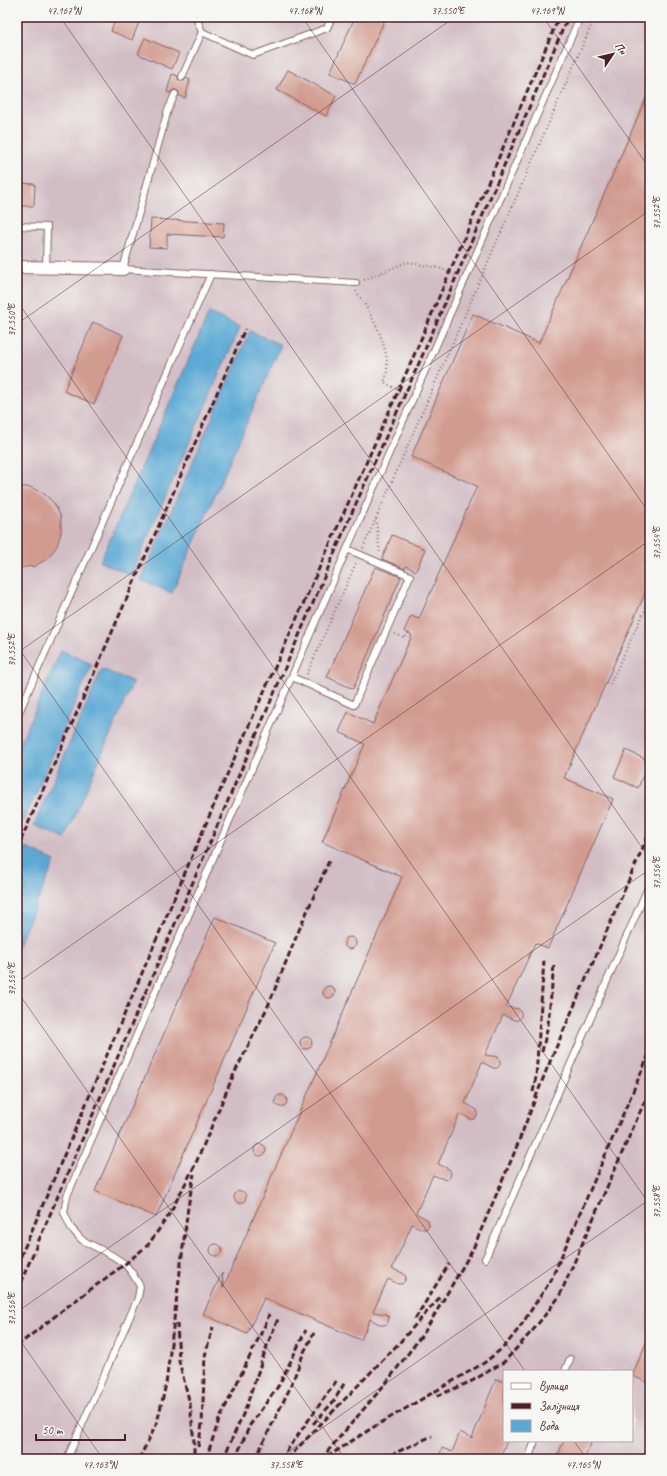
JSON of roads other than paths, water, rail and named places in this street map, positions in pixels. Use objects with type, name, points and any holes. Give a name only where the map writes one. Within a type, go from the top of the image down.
[{"type":"street","points":[[17,267],[123,269]]},
{"type":"lane","points":[[196,17],[202,32],[254,55],[327,28],[332,17]]},
{"type":"lane","points":[[67,1459],[138,1298],[140,1286],[125,1264],[82,1240],[71,1228],[64,1212],[67,1196],[580,17]]},
{"type":"lane","points":[[182,77],[202,32]]},
{"type":"lane","points":[[174,94],[168,110],[123,269],[356,283]]},
{"type":"lane","points":[[17,226],[47,227],[46,268]]},
{"type":"lane","points":[[17,717],[211,274]]},
{"type":"lane","points":[[292,678],[354,705],[410,576],[348,549]]},
{"type":"lane","points":[[485,1259],[650,882]]},
{"type":"lane","points":[[565,1370],[570,1359]]},
{"type":"lane","points":[[528,1459],[535,1442]]},
{"type":"water","points":[[209,313],[240,327],[131,575],[100,562]]},
{"type":"water","points":[[250,331],[281,345],[172,593],[141,580]]},
{"type":"water","points":[[61,650],[92,664],[24,821],[17,818],[17,751]]},
{"type":"water","points":[[102,669],[133,682],[65,839],[34,825]]},
{"type":"water","points":[[24,847],[55,861],[17,948],[17,863]]},
{"type":"railway","points":[[17,1265],[226,777],[412,360],[559,17]]},
{"type":"railway","points":[[17,1291],[350,517],[423,354],[568,17]]},
{"type":"railway","points":[[17,849],[245,329]]},
{"type":"railway","points":[[321,1459],[386,1383],[425,1331],[472,1251],[513,1156],[546,1071],[650,831]]},
{"type":"railway","points":[[17,1346],[148,1245],[169,1215],[195,1165],[234,1074],[268,1006],[329,861]]},
{"type":"railway","points":[[533,1092],[536,1077],[544,960]]},
{"type":"railway","points":[[542,1052],[548,1025],[554,965]]},
{"type":"railway","points":[[327,1457],[372,1428],[484,1363],[505,1346],[520,1327],[551,1280],[650,1052]]},
{"type":"railway","points":[[437,1396],[472,1381],[504,1362],[534,1329],[559,1297],[650,1089]]},
{"type":"railway","points":[[139,1459],[157,1423],[166,1384],[188,1207],[194,1174]]},
{"type":"railway","points":[[415,1319],[449,1264]]},
{"type":"railway","points":[[287,1459],[401,1341],[441,1296]]},
{"type":"railway","points":[[206,1459],[219,1420],[269,1314]]},
{"type":"railway","points":[[223,1459],[245,1410],[268,1343],[278,1319]]},
{"type":"railway","points":[[177,1323],[179,1361],[190,1404],[194,1442],[194,1459]]},
{"type":"railway","points":[[198,1447],[202,1424],[205,1356],[213,1327]]},
{"type":"railway","points":[[235,1459],[250,1425],[279,1385],[306,1330]]},
{"type":"railway","points":[[255,1459],[290,1388],[304,1352],[314,1333]]},
{"type":"railway","points":[[286,1452],[337,1380]]},
{"type":"railway","points":[[313,1424],[334,1401],[345,1382]]},
{"type":"railway","points":[[382,1459],[432,1436]]}]
